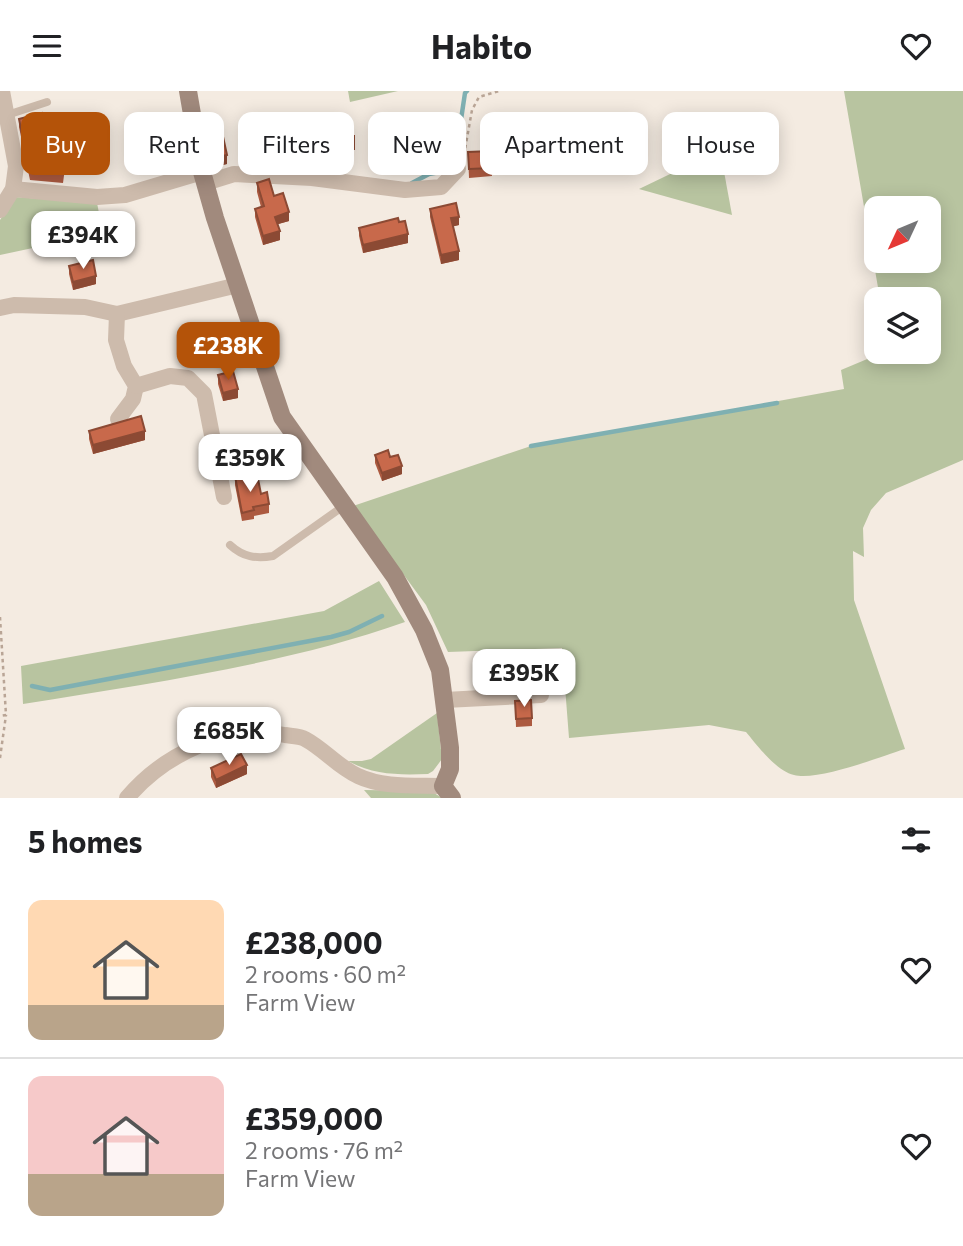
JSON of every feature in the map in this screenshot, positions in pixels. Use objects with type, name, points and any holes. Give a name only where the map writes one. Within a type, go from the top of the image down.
[{"type":"street","points":[[0,210],[16,166],[2,91]]},
{"type":"street","points":[[127,798],[152,774],[178,757],[210,740],[240,734],[271,732],[304,738],[333,761],[358,776],[379,783],[447,792],[450,769],[450,748],[440,670],[424,630],[395,577],[282,418],[204,178],[188,91]]},
{"type":"street","points":[[7,193],[97,197],[125,195],[234,174],[312,178],[405,190],[441,187],[452,175]]},
{"type":"street","points":[[0,308],[14,305],[85,307],[117,314],[238,285]]},
{"type":"street","points":[[117,314],[116,340],[124,366],[135,386],[133,399],[118,419]]},
{"type":"street","points":[[135,386],[170,376],[188,379],[204,394],[224,497]]},
{"type":"street","points":[[445,701],[541,695]]},
{"type":"lane","points":[[7,115],[47,102]]},
{"type":"lane","points":[[230,545],[247,556],[273,556],[345,505]]},
{"type":"path","points":[[478,91],[480,97]]},
{"type":"path","points":[[466,143],[472,110],[480,97],[499,91]]},
{"type":"path","points":[[0,617],[6,715],[0,758]]},
{"type":"path","points":[[0,716],[6,715]]},
{"type":"green space","points":[[348,91],[398,91],[350,102]]},
{"type":"green space","points":[[844,91],[963,91],[963,460],[886,493],[871,510],[863,528],[864,557],[853,551],[854,600],[905,749],[849,767],[818,775],[787,773],[767,757],[746,732],[709,725],[569,738],[562,648],[448,652],[426,605],[353,506],[531,446],[844,389],[841,370],[864,360],[864,364],[941,364],[941,287],[878,287],[876,273],[942,273],[942,196],[864,196],[864,207]]},
{"type":"green space","points":[[668,175],[725,175],[732,215],[639,189]]},
{"type":"green space","points":[[15,197],[97,203],[103,233],[0,255],[0,220]]},
{"type":"green space","points":[[379,581],[405,622],[312,650],[264,661],[23,704],[21,666],[324,611]]},
{"type":"green space","points":[[437,713],[442,759],[428,774],[386,773],[348,761],[371,759]]},
{"type":"green space","points":[[364,790],[431,791],[442,798],[371,798]]},
{"type":"building","points":[[480,151],[480,169],[469,169],[468,152]]},
{"type":"building","points":[[269,179],[274,196],[283,193],[289,212],[275,217],[280,231],[263,236],[255,209],[264,206],[257,183]]},
{"type":"building","points":[[456,203],[459,217],[451,218],[459,251],[441,255],[430,209]]},
{"type":"building","points":[[398,218],[399,222],[405,221],[408,234],[363,245],[359,228]]},
{"type":"building","points":[[93,260],[96,276],[73,282],[69,266]]},
{"type":"building","points":[[233,371],[238,389],[223,393],[218,375]]},
{"type":"building","points":[[141,416],[145,431],[93,445],[89,431]]},
{"type":"building","points":[[388,450],[390,457],[398,455],[402,466],[382,473],[375,455]]},
{"type":"building","points":[[247,474],[249,481],[258,479],[261,494],[267,492],[269,504],[253,507],[254,510],[242,513],[235,476]]},
{"type":"building","points":[[531,700],[532,718],[516,719],[515,701]]},
{"type":"building","points":[[241,754],[247,765],[216,780],[211,768]]},
{"type":"waterway","points":[[412,183],[429,174],[450,170],[454,166],[467,91]]},
{"type":"waterway","points":[[531,446],[777,403]]},
{"type":"waterway","points":[[32,686],[50,690],[331,637],[349,632],[382,616]]}]
